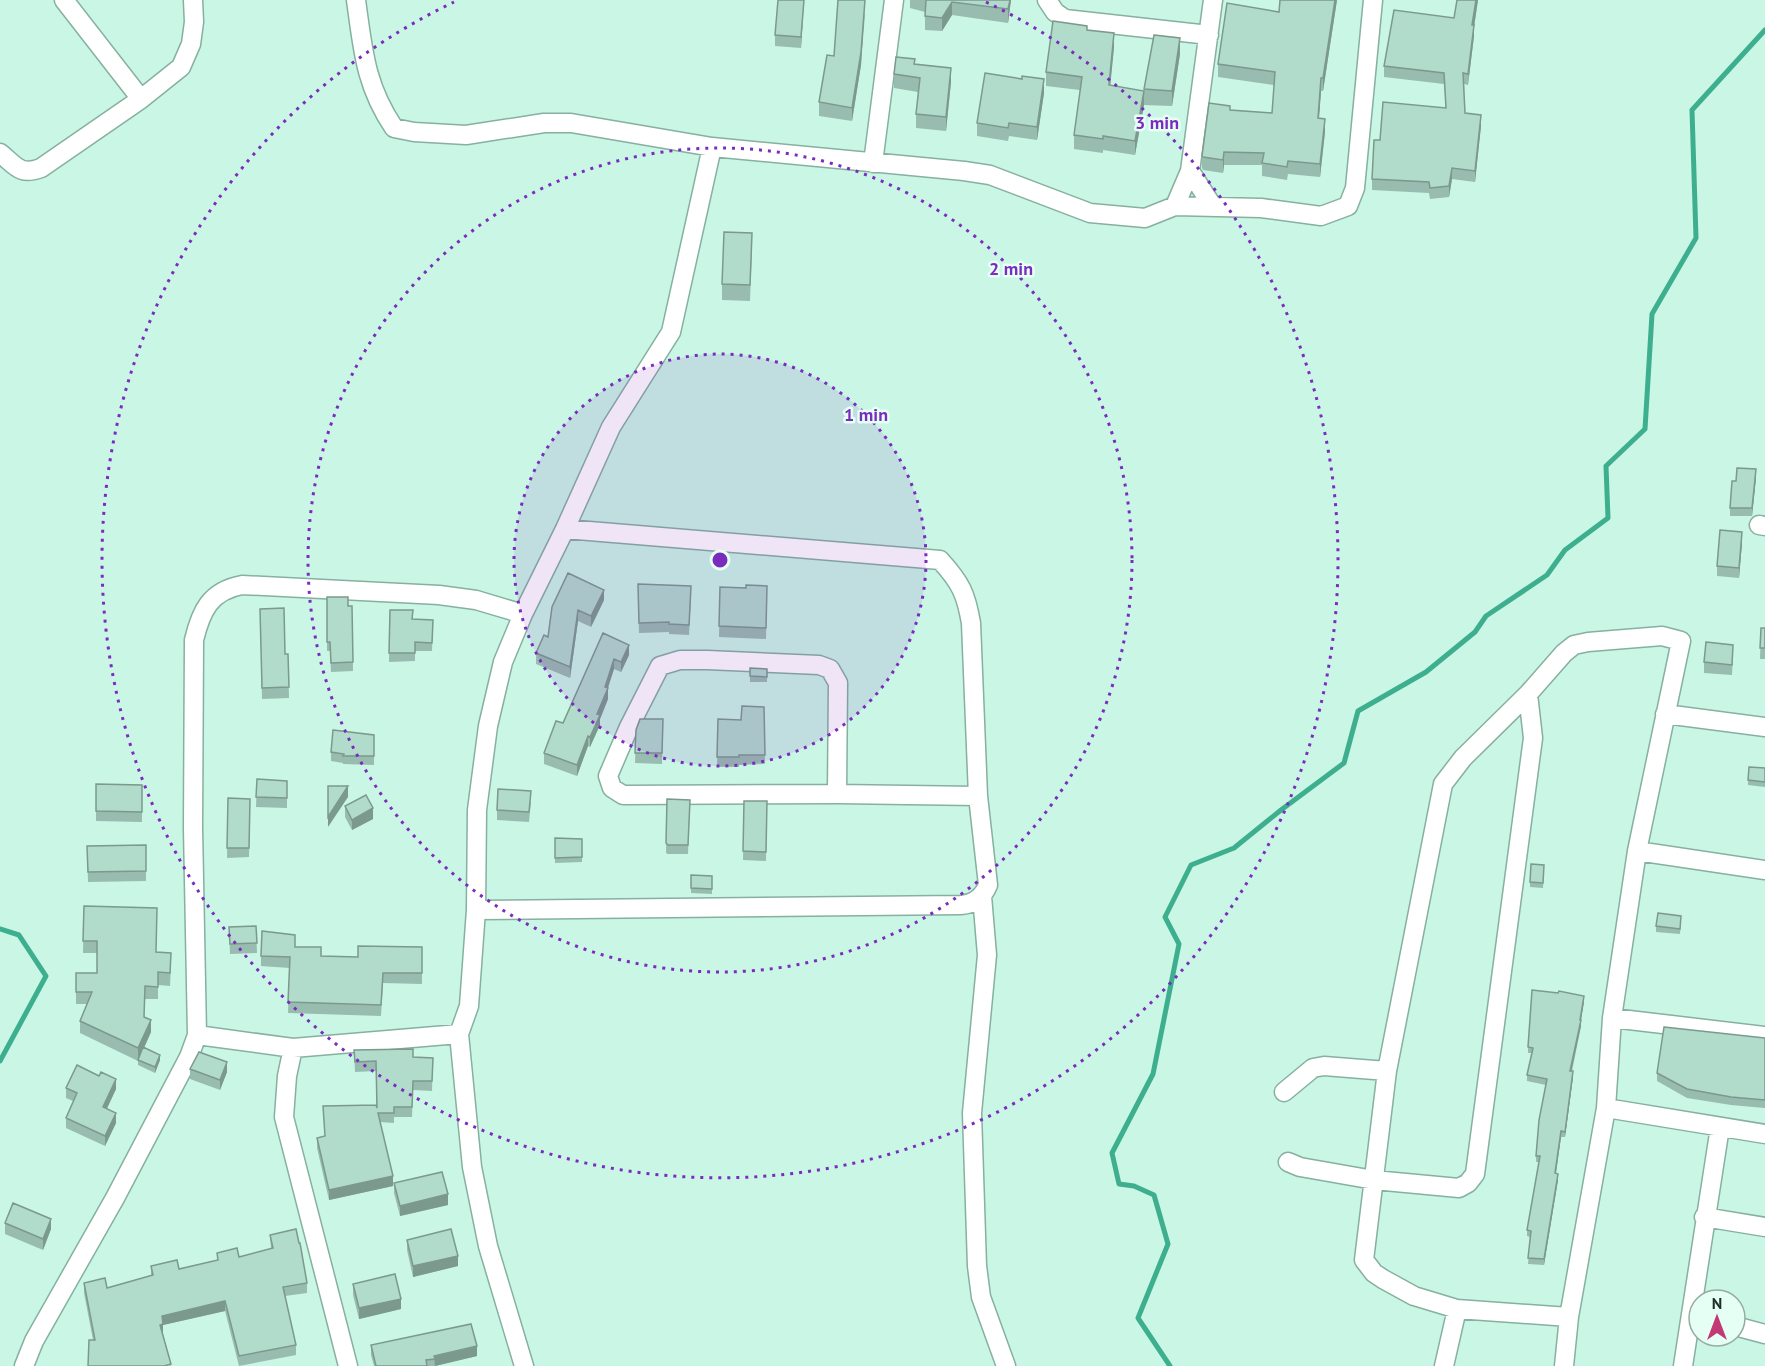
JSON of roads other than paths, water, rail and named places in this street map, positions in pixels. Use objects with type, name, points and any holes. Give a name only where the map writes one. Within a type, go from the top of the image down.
[{"type":"street","points":[[64,0],[141,99]]},
{"type":"street","points":[[0,153],[21,171],[31,172],[41,168],[141,99],[181,67],[192,44],[193,0]]},
{"type":"street","points":[[356,0],[372,89],[394,128],[414,132],[466,135],[488,134],[544,123],[571,123],[712,147],[990,175],[1090,213],[1145,218],[1175,206],[1261,208],[1321,216],[1348,206],[1355,188],[1372,0]]},
{"type":"street","points":[[873,163],[894,0]]},
{"type":"street","points":[[1047,0],[1055,12],[1065,19],[1209,35]]},
{"type":"street","points":[[1175,206],[1190,171],[1213,0]]},
{"type":"street","points":[[524,1366],[488,1246],[472,1167],[459,1035],[469,1006],[476,910],[477,810],[488,726],[503,662],[523,614],[566,529],[611,428],[671,332],[712,147]]},
{"type":"street","points":[[1190,171],[1213,207]]},
{"type":"street","points":[[476,910],[961,905],[975,902],[982,896],[988,885],[978,796],[971,623],[966,597],[955,576],[940,561],[566,529]]},
{"type":"street","points":[[24,1366],[33,1341],[115,1198],[189,1057],[197,1035],[193,828],[195,640],[198,624],[210,601],[219,592],[230,587],[254,586],[439,595],[476,600],[523,614]]},
{"type":"street","points":[[1564,1366],[1569,1317],[1606,1108],[1612,1018],[1637,851],[1681,641],[1662,636],[1574,645],[1563,653],[1528,694],[1470,750],[1443,784],[1387,1071],[1364,1260],[1368,1267],[1383,1280],[1414,1296],[1457,1309],[1569,1317]]},
{"type":"street","points":[[837,794],[838,683],[831,669],[819,665],[680,660],[660,666],[629,727],[608,776],[612,788],[623,795],[978,796]]},
{"type":"street","points":[[1288,1162],[1300,1167],[1374,1180],[1459,1188],[1468,1184],[1475,1174],[1533,738],[1528,694]]},
{"type":"street","points":[[1665,714],[1765,727]]},
{"type":"street","points":[[1637,851],[1765,870]]},
{"type":"street","points":[[982,896],[987,955],[972,1113],[976,1266],[981,1297],[1006,1366]]},
{"type":"street","points":[[1612,1018],[1765,1036]]},
{"type":"street","points":[[197,1035],[293,1048],[459,1035]]},
{"type":"street","points":[[293,1048],[286,1085],[284,1117],[348,1366]]},
{"type":"street","points":[[1284,1092],[1313,1068],[1324,1066],[1387,1071]]},
{"type":"street","points":[[1606,1108],[1765,1134]]},
{"type":"street","points":[[1697,1288],[1704,1217],[1720,1127]]},
{"type":"street","points":[[1704,1217],[1765,1227]]},
{"type":"street","points":[[1444,1366],[1457,1309]]},
{"type":"street","points":[[1747,1329],[1765,1334]]},
{"type":"street","points":[[1683,1366],[1687,1348]]},
{"type":"waterway","points":[[1170,1366],[1138,1318],[1168,1244],[1154,1195],[1134,1186],[1119,1184],[1112,1153],[1153,1074],[1179,944],[1165,917],[1191,865],[1234,848],[1344,763],[1358,711],[1426,672],[1475,632],[1486,616],[1547,575],[1565,550],[1608,518],[1606,466],[1645,429],[1652,314],[1696,238],[1692,110],[1765,30]]},
{"type":"waterway","points":[[0,929],[19,935],[46,976],[0,1061]]}]
